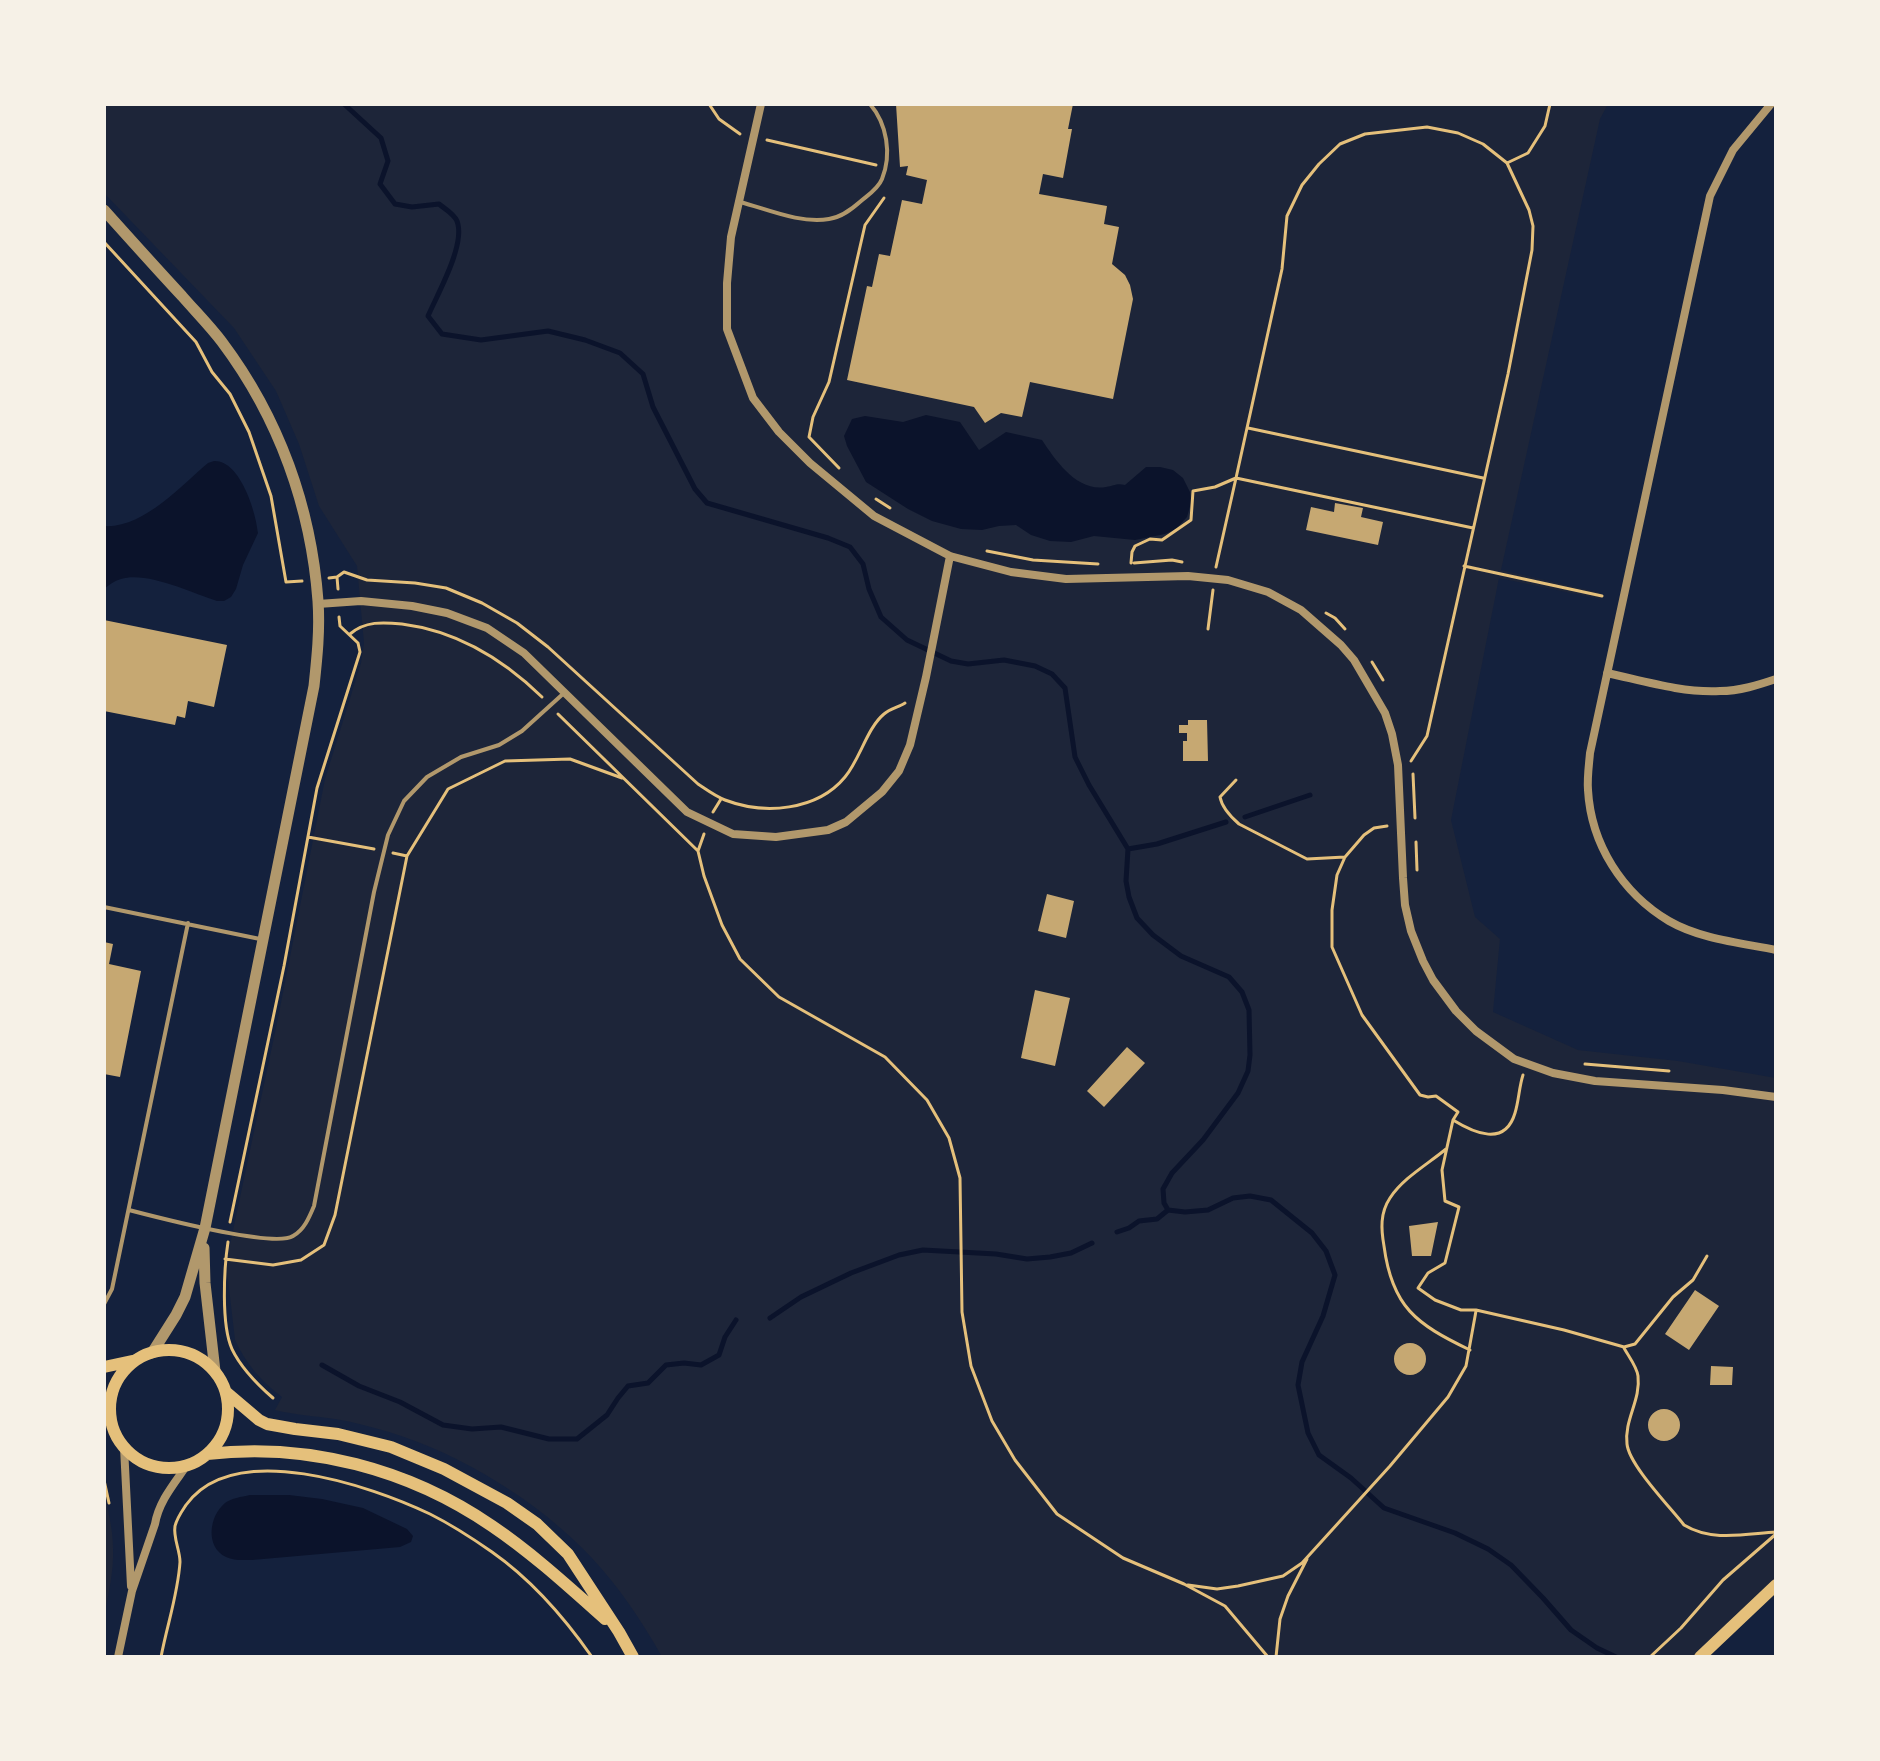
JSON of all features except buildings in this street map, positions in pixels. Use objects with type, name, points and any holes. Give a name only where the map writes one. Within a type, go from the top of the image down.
[{"type":"main road","points":[[104,1367],[166,1350],[193,1355],[205,1362],[215,1371],[226,1392],[229,1407],[226,1425],[218,1442],[207,1454],[187,1465],[167,1468],[141,1461],[124,1447],[109,1426],[111,1399],[124,1371],[136,1360]]},
{"type":"main road","points":[[226,1392],[267,1424],[338,1434],[391,1447],[444,1469],[507,1503],[537,1524],[568,1554],[633,1657]]},
{"type":"main road","points":[[207,1454],[251,1451],[324,1457],[370,1468],[423,1488],[493,1526],[619,1632]]},
{"type":"main road","points":[[1700,1657],[1776,1585]]},
{"type":"street","points":[[761,104],[731,237],[727,329],[753,398],[779,432],[810,463],[874,516],[950,556],[1011,572],[1066,579],[1188,576],[1228,580],[1268,592],[1301,610],[1354,660],[1385,713],[1398,765],[1405,905],[1411,931],[1428,970],[1445,998],[1476,1031],[1514,1059],[1574,1078],[1776,1097]]},
{"type":"street","points":[[1771,104],[1733,150],[1710,196],[1590,753],[1587,787],[1590,813],[1600,842],[1618,876],[1637,897],[1669,921],[1689,929],[1776,950]]},
{"type":"street","points":[[104,210],[221,339],[273,423],[292,468],[306,522],[318,604],[314,686],[205,1228],[185,1297],[152,1353]]},
{"type":"street","points":[[318,604],[361,601],[412,606],[447,613],[487,628],[524,653],[687,812],[733,834],[776,837],[828,830],[846,822],[882,792],[899,771],[910,745],[950,556]]},
{"type":"street","points":[[1607,673],[1686,690],[1721,692],[1776,679]]},
{"type":"street","points":[[205,1228],[204,1270],[215,1371]]},
{"type":"street","points":[[124,1447],[132,1591]]},
{"type":"street","points":[[118,1657],[132,1591],[160,1505],[187,1465]]},
{"type":"lane","points":[[740,202],[810,220],[838,217],[876,188],[882,179],[887,147],[884,129],[870,104]]},
{"type":"lane","points":[[129,1210],[205,1228],[278,1240],[292,1237],[305,1225],[314,1206],[384,851],[404,801],[427,777],[461,757],[499,745],[522,731],[564,693]]},
{"type":"lane","points":[[104,907],[262,939]]},
{"type":"lane","points":[[104,1304],[112,1289],[188,923]]},
{"type":"path","points":[[709,104],[719,119],[735,132],[884,167]]},
{"type":"path","points":[[1507,163],[1528,153],[1545,126],[1550,104]]},
{"type":"path","points":[[1208,629],[1214,579],[1282,269],[1287,216],[1302,185],[1340,144],[1365,134],[1427,127],[1458,133],[1483,144],[1507,163],[1529,210],[1533,226],[1532,250],[1508,374],[1427,736],[1411,761]]},
{"type":"path","points":[[838,467],[809,437],[809,431],[829,382],[865,225],[886,193]]},
{"type":"path","points":[[104,242],[196,342],[212,372],[230,394],[249,432],[271,496],[286,582],[297,581]]},
{"type":"path","points":[[1248,428],[1483,478]]},
{"type":"path","points":[[1187,562],[1131,563],[1135,546],[1150,539],[1162,540],[1191,520],[1193,491],[1215,487],[1236,478],[1473,528]]},
{"type":"path","points":[[874,498],[899,514]]},
{"type":"path","points":[[979,549],[1033,560],[1107,564]]},
{"type":"path","points":[[1217,566],[1227,567]]},
{"type":"path","points":[[1464,566],[1602,596]]},
{"type":"path","points":[[337,577],[344,572],[367,580],[446,588],[482,603],[517,623],[548,647],[698,784],[721,799],[747,806],[766,809],[803,804],[837,786],[859,757],[876,722],[886,712],[905,705],[908,692]]},
{"type":"path","points":[[1323,611],[1335,618],[1345,630]]},
{"type":"path","points":[[273,1398],[255,1382],[231,1348],[224,1269],[317,788],[360,652],[358,643],[340,626]]},
{"type":"path","points":[[1369,659],[1385,684]]},
{"type":"path","points":[[1408,746],[1414,782],[1415,824],[1374,828],[1345,857],[1337,875],[1332,910],[1332,947],[1362,1015],[1420,1095],[1436,1096],[1458,1112],[1453,1120],[1442,1170],[1445,1201],[1459,1207],[1445,1263],[1428,1273],[1418,1288],[1435,1300],[1461,1310],[1476,1310],[1624,1347],[1635,1344],[1673,1297],[1693,1280],[1707,1256]]},
{"type":"path","points":[[225,1259],[273,1265],[301,1260],[324,1245],[335,1215],[407,856],[448,789],[505,761],[570,759],[625,780]]},
{"type":"path","points":[[1236,780],[1220,797],[1239,824],[1307,859],[1345,857]]},
{"type":"path","points":[[308,837],[407,856]]},
{"type":"path","points":[[1416,837],[1417,875]]},
{"type":"path","points":[[698,851],[722,925],[740,959],[779,997],[885,1057],[927,1100],[949,1138],[960,1178],[962,1312],[971,1366],[992,1421],[1015,1460],[1057,1514],[1123,1558],[1184,1584],[1225,1606],[1268,1657]]},
{"type":"path","points":[[1576,1063],[1682,1073]]},
{"type":"path","points":[[1453,1120],[1483,1135],[1501,1132],[1515,1116],[1528,1064]]},
{"type":"path","points":[[1446,1149],[1402,1184],[1390,1198],[1382,1214],[1381,1229],[1391,1281],[1398,1298],[1423,1323],[1470,1350]]},
{"type":"path","points":[[1184,1584],[1217,1589],[1238,1586],[1283,1576],[1302,1563],[1448,1397],[1466,1366],[1476,1310]]},
{"type":"path","points":[[1624,1347],[1638,1373],[1638,1394],[1627,1426],[1627,1446],[1637,1467],[1684,1525],[1711,1537],[1776,1533]]},
{"type":"path","points":[[161,1657],[180,1561],[175,1531],[179,1515],[205,1486],[218,1479],[255,1471],[304,1474],[356,1486],[397,1500],[452,1527],[520,1574],[559,1614],[592,1657]]},
{"type":"path","points":[[104,1480],[109,1503]]},
{"type":"path","points":[[1650,1657],[1681,1628],[1723,1580],[1776,1533]]},
{"type":"path","points":[[1276,1657],[1280,1619],[1310,1554]]},
{"type":"shaded area","points":[[104,104],[1608,104],[1600,119],[1501,570],[1601,593],[1600,599],[1499,578],[1451,820],[1475,917],[1500,939],[1493,1012],[1578,1050],[1678,1061],[1776,1078],[1776,1585],[1700,1657],[662,1657],[630,1605],[591,1557],[548,1517],[498,1482],[417,1441],[342,1420],[275,1410],[282,1397],[255,1372],[235,1340],[228,1254],[325,779],[361,663],[364,643],[357,566],[319,506],[299,444],[276,391],[234,328],[104,193]]},
{"type":"shaded area","points":[[926,415],[960,422],[979,450],[1006,432],[1042,440],[1068,473],[1086,485],[1125,485],[1146,467],[1173,470],[1183,478],[1190,492],[1187,517],[1176,529],[1165,534],[1135,540],[1094,536],[1071,542],[1050,541],[1031,535],[1016,525],[982,530],[961,529],[932,521],[866,482],[844,436],[852,419],[865,416],[903,422]]},
{"type":"shaded area","points":[[214,461],[232,469],[239,478],[250,501],[258,533],[231,597],[217,601],[169,584],[132,577],[114,582],[104,589],[104,526],[132,521],[146,513]]},
{"type":"shaded area","points":[[104,1492],[113,1557],[104,1618]]},
{"type":"shaded area","points":[[250,1495],[289,1495],[363,1508],[407,1529],[413,1536],[411,1542],[400,1547],[252,1560],[229,1558],[219,1552],[212,1539],[215,1516],[225,1503]]},
{"type":"waterway","points":[[344,104],[381,138],[388,161],[380,184],[395,204],[412,207],[439,204],[457,221],[458,242],[428,316],[442,334],[481,340],[548,331],[620,353],[643,374],[653,407],[695,489],[707,503],[850,547],[863,564],[881,617],[907,640],[951,661],[968,664],[1004,660],[1035,666],[1052,674],[1065,688],[1075,757],[1128,849],[1126,881],[1137,918],[1153,935],[1181,956],[1229,977],[1242,992],[1249,1010],[1248,1071],[1238,1093],[1203,1140],[1172,1173],[1163,1189],[1164,1203],[1168,1210],[1185,1212],[1208,1210],[1233,1198],[1250,1196],[1271,1200],[1312,1233],[1326,1251],[1335,1275],[1323,1316],[1302,1362],[1298,1385],[1308,1433],[1319,1455],[1384,1508],[1455,1533],[1488,1549],[1511,1565],[1571,1630],[1616,1657]]},
{"type":"waterway","points":[[1245,817],[1310,795]]},
{"type":"waterway","points":[[1128,849],[1157,844],[1226,822]]},
{"type":"waterway","points":[[1117,1232],[1139,1221],[1157,1219],[1168,1210]]},
{"type":"waterway","points":[[770,1318],[801,1297],[899,1255],[923,1250],[1027,1259],[1071,1253],[1092,1243]]},
{"type":"waterway","points":[[322,1365],[443,1425],[472,1429],[501,1427],[549,1439],[577,1439],[607,1415],[628,1386],[648,1383],[666,1365],[701,1365],[719,1355],[725,1337],[736,1320]]}]
